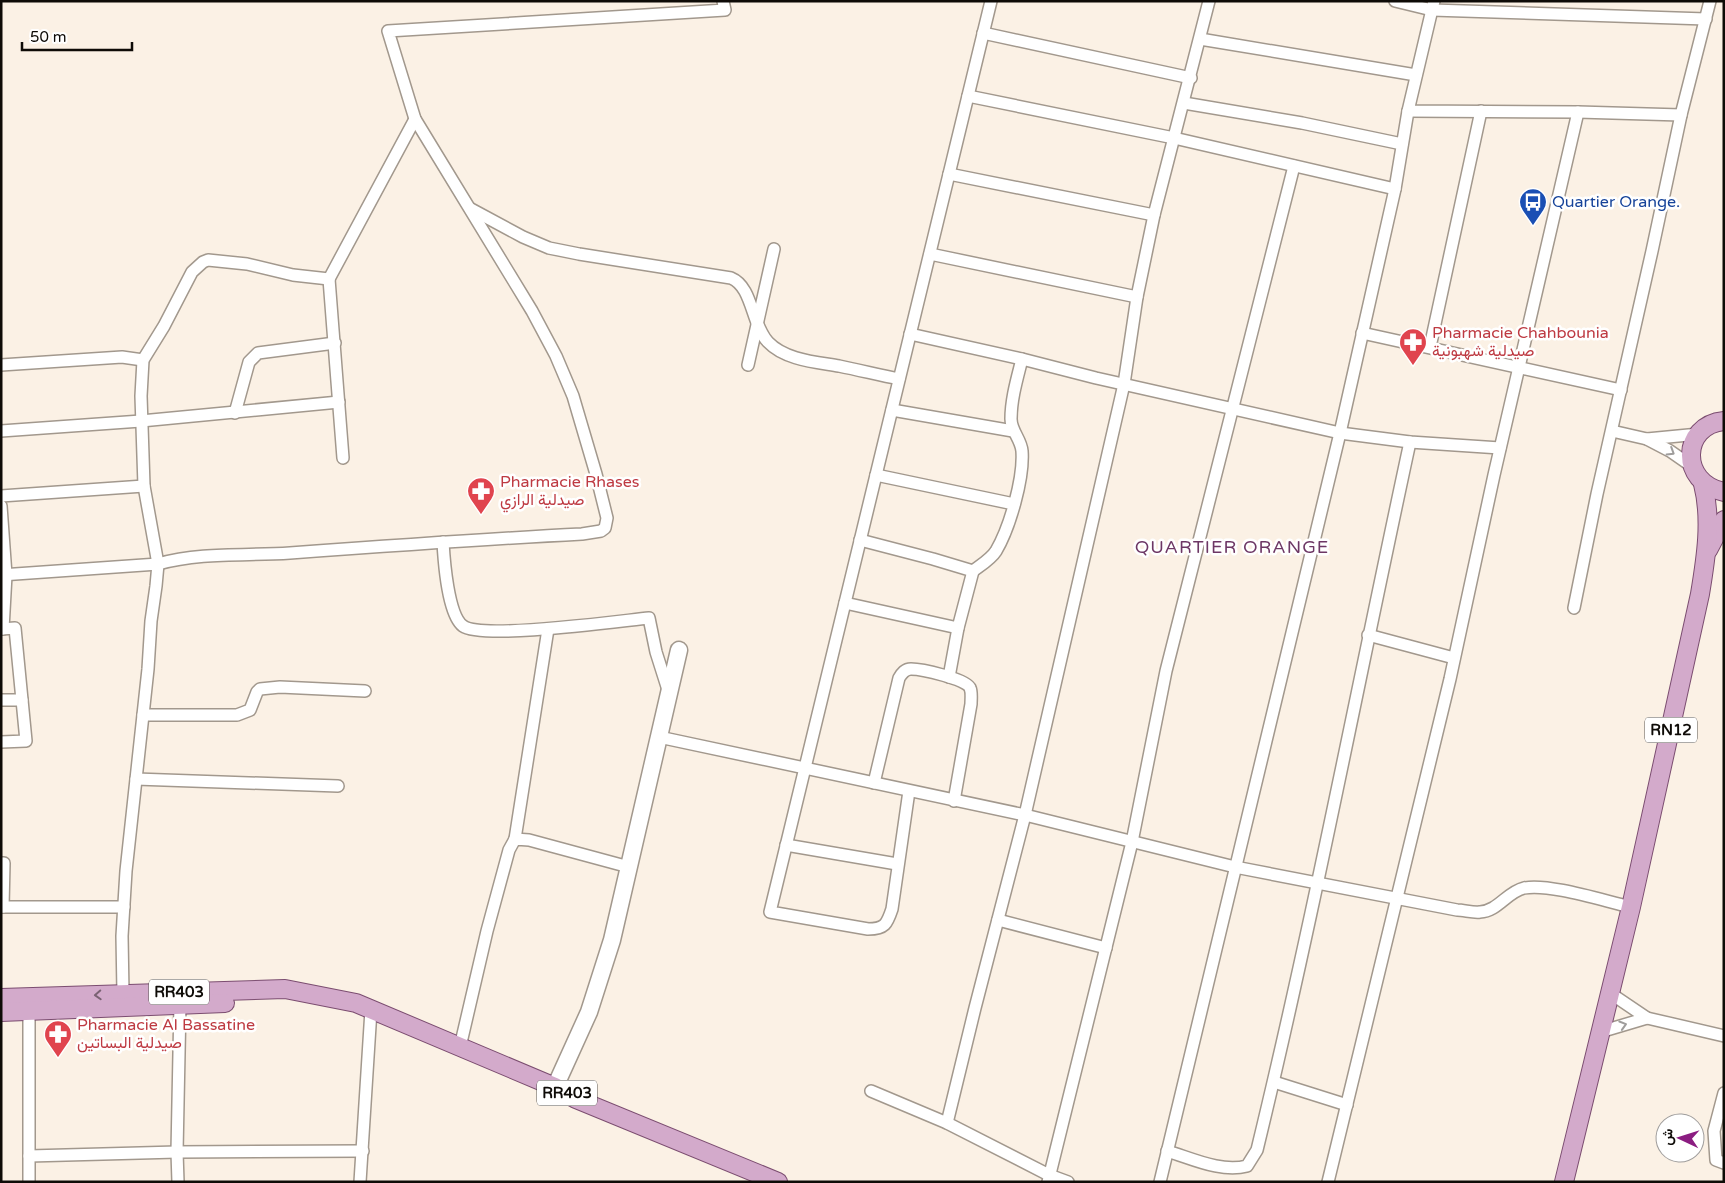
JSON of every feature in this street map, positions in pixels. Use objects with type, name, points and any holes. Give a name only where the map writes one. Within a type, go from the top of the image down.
[{"type":"main road","points":[[1693,467],[1691,452],[1694,441],[1710,424],[1721,418]]},
{"type":"main road","name":"RN12","points":[[1564,1182],[1631,907],[1698,604],[1707,553],[1707,498],[1703,484],[1695,474],[1693,467]]},
{"type":"main road","points":[[1703,484],[1714,490],[1724,492]]},
{"type":"main road","name":"RN12","points":[[1707,553],[1724,520]]},
{"type":"main road","name":"RR403","points":[[1,1012],[29,1005],[123,993],[285,989],[364,1007],[555,1087],[576,1099],[778,1182]]},
{"type":"main road","name":"RR403","points":[[1,998],[29,1005],[180,1004],[285,1000],[364,1007]]},
{"type":"street","points":[[4,575],[158,564],[198,556],[280,553],[582,534],[601,531],[605,528],[607,518],[596,474],[573,396],[556,356],[532,311],[415,119],[388,31],[725,10],[723,1]]},
{"type":"street","points":[[909,791],[892,909],[888,921],[883,927],[878,930],[868,929],[770,912],[990,1]]},
{"type":"street","points":[[1395,1],[1433,6],[1706,19]]},
{"type":"street","points":[[1574,608],[1597,494],[1681,115],[1710,1]]},
{"type":"street","points":[[947,1123],[1025,815],[1124,384],[1137,297],[1154,215],[1191,78],[1200,39],[1205,2]]},
{"type":"street","points":[[1160,1182],[1234,867],[1340,433],[1395,189],[1416,74],[1433,6]]},
{"type":"street","points":[[983,33],[1191,78]]},
{"type":"street","points":[[1200,39],[1416,74]]},
{"type":"street","points":[[968,96],[1174,138],[1395,189]]},
{"type":"street","points":[[1184,103],[1302,123],[1402,144]]},
{"type":"street","points":[[1408,111],[1681,115]]},
{"type":"street","points":[[1430,347],[1481,111]]},
{"type":"street","points":[[1328,1182],[1454,658],[1500,448],[1578,112]]},
{"type":"street","points":[[342,458],[329,279],[415,119]]},
{"type":"street","points":[[1048,1178],[1132,842],[1166,671],[1294,166]]},
{"type":"street","points":[[949,174],[1154,215]]},
{"type":"street","points":[[469,208],[522,238],[549,248],[731,278],[741,284],[762,335],[769,344],[779,351],[799,358],[899,379]]},
{"type":"street","points":[[748,365],[774,249]]},
{"type":"street","points":[[930,254],[1137,297]]},
{"type":"street","points":[[123,993],[122,936],[124,907],[158,564],[144,486],[140,396],[143,360],[164,326],[192,272],[202,262],[208,260],[247,264],[293,275],[329,279]]},
{"type":"street","points":[[1362,332],[1621,390]]},
{"type":"street","points":[[910,334],[1340,433],[1410,442],[1500,448]]},
{"type":"street","points":[[235,413],[249,362],[258,352],[335,343]]},
{"type":"street","points":[[1,365],[122,357],[143,360]]},
{"type":"street","points":[[949,677],[958,628],[973,571],[995,552],[1014,504],[1020,481],[1022,451],[1018,438],[1011,426],[1012,404],[1022,359]]},
{"type":"street","points":[[1,431],[142,421],[339,402]]},
{"type":"street","points":[[892,410],[1013,431]]},
{"type":"street","points":[[1612,431],[1647,439],[1670,451],[1693,467]]},
{"type":"street","points":[[1647,439],[1699,434]]},
{"type":"street","points":[[1167,1151],[1232,1169],[1246,1166],[1257,1150],[1318,884],[1368,635],[1410,442]]},
{"type":"street","points":[[876,475],[1014,504]]},
{"type":"street","points":[[1,496],[144,486]]},
{"type":"street","points":[[1,506],[4,575],[2,629],[15,628],[26,742],[1,742]]},
{"type":"street","points":[[860,540],[973,571]]},
{"type":"street","points":[[443,542],[445,569],[452,606],[456,618],[464,626],[477,631],[548,629],[649,618],[656,652],[669,694]]},
{"type":"street","points":[[845,603],[958,628]]},
{"type":"street","points":[[460,1047],[487,931],[509,850],[515,839],[548,629]]},
{"type":"street","points":[[1368,635],[1454,658]]},
{"type":"street","points":[[555,1087],[589,1012],[612,940],[679,650]]},
{"type":"street","points":[[874,783],[902,673],[905,670],[911,669],[949,677],[967,683],[971,688],[971,704],[954,801]]},
{"type":"street","points":[[143,715],[237,714],[250,710],[260,689],[365,691]]},
{"type":"street","points":[[1,700],[22,700]]},
{"type":"street","points":[[659,737],[1025,815],[1234,867],[1396,899],[1479,912],[1495,907],[1514,892],[1532,887],[1547,888],[1631,907]]},
{"type":"street","points":[[136,779],[338,786]]},
{"type":"street","points":[[515,839],[529,840],[629,867]]},
{"type":"street","points":[[786,845],[897,864]]},
{"type":"street","points":[[1,863],[4,863],[2,907],[124,907]]},
{"type":"street","points":[[998,920],[1106,948]]},
{"type":"street","points":[[1610,993],[1647,1018],[1724,1036]]},
{"type":"street","points":[[178,1182],[180,1004]]},
{"type":"street","points":[[29,1005],[29,1182]]},
{"type":"street","points":[[360,1182],[364,1007]]},
{"type":"street","points":[[1600,1032],[1647,1018]]},
{"type":"street","points":[[1274,1082],[1348,1105]]},
{"type":"street","points":[[871,1091],[947,1123],[1048,1178],[1068,1182]]},
{"type":"street","points":[[1724,1093],[1714,1131],[1716,1160],[1724,1163]]},
{"type":"street","points":[[29,1156],[177,1152],[362,1151]]},
{"type":"place","name":"Quartier Orange.","points":[[1533,226]]},
{"type":"place","name":"Pharmacie Chahbounia صيدلية شهبونية","points":[[1413,366]]},
{"type":"place","name":"Pharmacie Rhases صيدلية الرازي","points":[[481,515]]},
{"type":"place","name":"Pharmacie Al Bassatine صيدلية البساتين","points":[[58,1058]]},
{"type":"district","name":"QUARTIER ORANGE","points":[[1232,547]]}]
